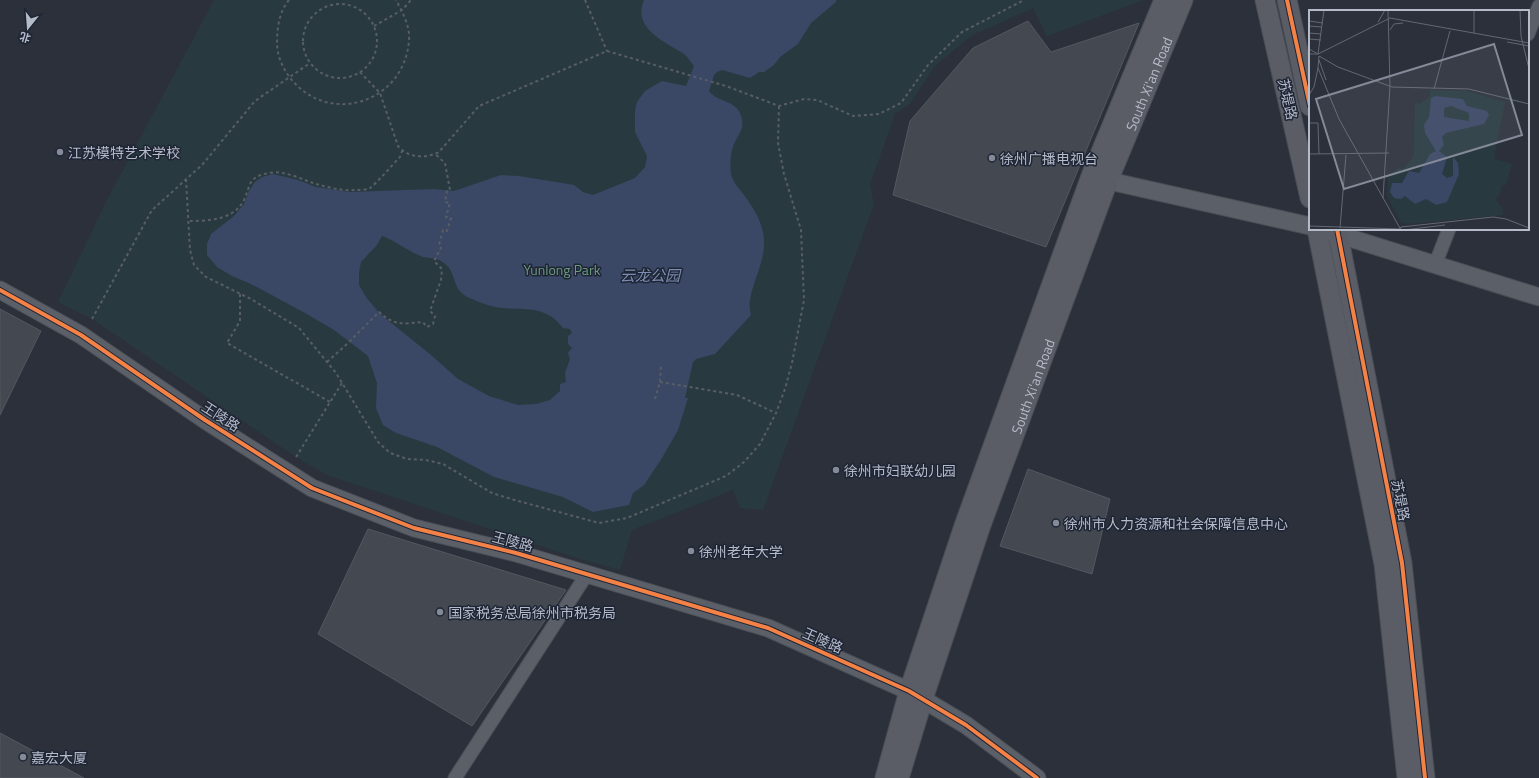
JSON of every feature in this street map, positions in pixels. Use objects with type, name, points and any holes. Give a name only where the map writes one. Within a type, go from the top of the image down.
[{"type":"main road","name":"South Xi'an Road","points":[[899,778],[916,695],[964,526],[1100,179],[1164,0]]},
{"type":"main road","name":"South Xi'an Road","points":[[1100,179],[1183,0]]},
{"type":"main road","name":"苏堤路","points":[[1265,0],[1309,194]]},
{"type":"main road","name":"苏堤路","points":[[1287,0],[1309,101]]},
{"type":"main road","name":"苏堤路","points":[[1317,230],[1384,564],[1407,778]]},
{"type":"main road","name":"苏堤路","points":[[1332,231],[1402,563],[1425,778]]},
{"type":"main road","name":"South Xi'an Road","points":[[885,778],[916,695]]},
{"type":"street","points":[[1529,31],[1539,6]]},
{"type":"street","points":[[1100,179],[1309,226]]},
{"type":"street","points":[[1435,265],[1449,230]]},
{"type":"street","points":[[1332,231],[1539,298]]},
{"type":"street","name":"王陵路","points":[[0,290],[81,335],[205,420],[312,488],[414,528],[516,553],[768,628],[916,695],[966,725],[1037,778]]},
{"type":"street","points":[[455,778],[587,574]]},
{"type":"path","points":[[289,0],[285,5],[277,27],[277,49],[284,71],[298,88],[318,100],[340,105],[361,102],[380,93],[396,79],[405,60],[409,39],[406,18],[396,0]]},
{"type":"path","points":[[374,26],[402,10],[411,0]]},
{"type":"path","points":[[585,0],[607,51]]},
{"type":"path","points":[[360,72],[380,93],[398,146],[402,151],[411,155],[421,156],[430,156],[439,152],[479,106],[607,51],[726,86],[779,106],[804,99],[817,100],[854,116],[879,114],[901,103],[928,65],[962,32],[1024,0]]},
{"type":"path","points":[[339,2],[362,10],[374,26],[377,42],[375,54],[369,64],[360,72],[349,77],[337,78],[324,75],[314,68],[306,58],[302,46],[302,33],[307,21],[315,12],[326,6],[339,2]]},
{"type":"path","points":[[92,319],[152,210],[202,165],[255,101],[310,63]]},
{"type":"path","points":[[186,179],[190,250],[194,265],[206,277],[240,294],[300,328],[342,383],[378,442],[390,453],[407,459],[426,460],[443,464],[492,493],[599,523],[627,518],[726,476],[744,462],[760,444],[776,413],[792,364],[804,300],[801,230],[784,174],[778,143],[779,106]]},
{"type":"path","points":[[189,220],[209,221],[225,216],[236,210],[243,201],[248,186],[253,179],[275,172],[287,174],[332,188],[361,190],[369,188],[400,157],[402,151]]},
{"type":"path","points":[[327,362],[379,312],[389,321],[402,324],[423,322],[427,327],[433,324],[435,316],[430,311],[441,280],[442,269],[434,262],[440,248],[439,245],[443,230],[447,231],[450,218],[446,216],[450,203],[445,202],[447,191],[450,190],[445,163],[435,154]]},
{"type":"path","points":[[240,294],[240,321],[227,343],[330,402]]},
{"type":"path","points":[[655,399],[660,382],[661,364]]},
{"type":"path","points":[[660,382],[737,395],[776,413]]},
{"type":"path","points":[[296,457],[342,383]]},
{"type":"green space","name":"Yunlong Park","points":[[214,0],[1143,0],[1047,36],[1033,8],[971,36],[935,66],[910,104],[895,114],[870,185],[874,204],[763,510],[740,508],[733,490],[632,530],[620,570],[580,559],[327,475],[296,457],[92,319],[58,302],[107,200]]},
{"type":"water","name":"云龙公园","points":[[644,0],[836,0],[836,2],[811,23],[798,44],[780,57],[774,65],[764,72],[759,72],[750,78],[722,70],[714,75],[709,91],[712,95],[734,106],[740,113],[742,119],[741,132],[731,154],[731,174],[735,183],[755,211],[761,224],[764,237],[764,251],[750,300],[751,315],[715,354],[696,359],[693,362],[685,398],[688,398],[678,430],[644,485],[633,493],[629,505],[593,512],[563,497],[494,477],[437,447],[396,433],[383,425],[376,408],[377,383],[368,356],[334,330],[305,313],[217,267],[207,255],[207,244],[211,234],[234,216],[244,204],[249,191],[255,182],[262,177],[273,174],[298,180],[316,187],[350,192],[434,189],[454,191],[501,175],[519,176],[574,185],[583,192],[593,195],[635,178],[645,167],[647,156],[635,132],[635,111],[637,102],[645,91],[662,81],[686,86],[694,66],[684,54],[660,39],[646,27],[641,10]],"holes":[[[382,236],[418,255],[441,261],[447,265],[460,291],[472,299],[487,305],[543,312],[550,315],[563,328],[570,329],[572,333],[568,336],[568,344],[572,348],[568,353],[570,359],[565,373],[566,382],[560,384],[560,391],[550,400],[536,404],[518,405],[489,396],[458,379],[379,313],[366,297],[359,285],[359,272],[361,262],[377,245]]]},
{"type":"building","name":"徐州广播电视台","points":[[1028,21],[1051,52],[1139,23],[1046,247],[893,195],[910,121],[973,48]]},
{"type":"building","points":[[0,309],[41,331],[0,415]]},
{"type":"building","name":"徐州市人力资源和社会保障信息中心","points":[[1028,469],[1110,499],[1092,574],[1000,546]]},
{"type":"building","name":"国家税务总局徐州市税务局","points":[[368,529],[566,590],[472,726],[318,634]]},
{"type":"building","name":"嘉宏大厦","points":[[0,733],[84,778],[0,778]]},
{"type":"cycle path","points":[[1287,0],[1309,101]]},
{"type":"cycle path","points":[[1337,230],[1402,563],[1425,778]]},
{"type":"cycle path","points":[[0,290],[81,335],[205,420],[312,488],[414,528],[516,553],[768,628],[909,691],[966,725],[1037,778]]},
{"type":"place","name":"江苏模特艺术学校","points":[[60,152]]},
{"type":"place","name":"徐州广播电视台","points":[[992,158]]},
{"type":"place","name":"徐州市妇联幼儿园","points":[[836,470]]},
{"type":"place","name":"徐州市人力资源和社会保障信息中心","points":[[1056,523]]},
{"type":"place","name":"徐州老年大学","points":[[691,551]]},
{"type":"place","name":"国家税务总局徐州市税务局","points":[[440,612]]},
{"type":"place","name":"嘉宏大厦","points":[[23,757]]}]
